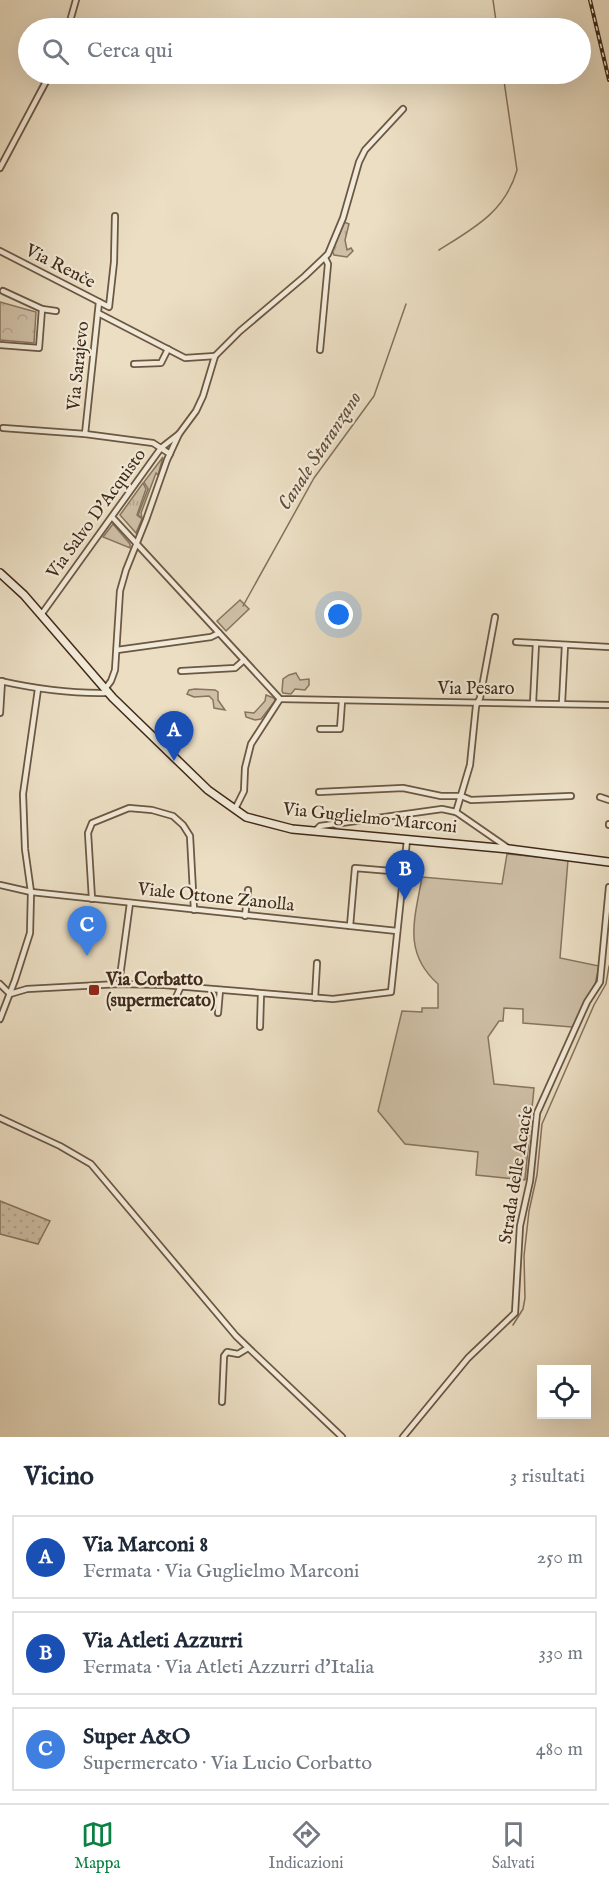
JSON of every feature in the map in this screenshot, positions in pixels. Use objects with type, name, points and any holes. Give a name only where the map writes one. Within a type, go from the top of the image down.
[{"type":"street","points":[[71,18],[76,0]]},
{"type":"street","points":[[0,168],[45,84]]},
{"type":"street","points":[[0,713],[1,681],[38,689],[79,693],[106,691],[112,679],[117,650],[120,591],[135,543],[179,434],[200,404],[215,356],[240,331],[325,258],[344,218],[359,162],[365,150],[403,109]]},
{"type":"street","name":"Via Renče","points":[[0,251],[109,307],[114,262],[115,216]]},
{"type":"street","points":[[320,350],[328,264],[325,258]]},
{"type":"street","points":[[3,291],[42,309],[56,311]]},
{"type":"street","name":"Via Sarajevo","points":[[85,434],[99,302]]},
{"type":"street","points":[[0,345],[39,348],[42,309]]},
{"type":"street","points":[[98,313],[185,357],[215,356]]},
{"type":"street","points":[[134,364],[161,363],[168,349]]},
{"type":"street","points":[[3,428],[85,434],[153,443],[170,454]]},
{"type":"street","name":"Via Salvo D'Acquisto","points":[[40,615],[161,448],[179,434]]},
{"type":"street","points":[[112,517],[280,699],[251,744],[245,768],[244,791],[235,809]]},
{"type":"street","name":"Via Guglielmo Marconi","points":[[0,573],[24,595],[106,691],[208,790],[246,817],[292,829],[509,849],[609,861]]},
{"type":"street","points":[[456,812],[470,765],[473,725],[495,616]]},
{"type":"street","points":[[117,650],[212,637],[219,633]]},
{"type":"street","points":[[516,642],[609,647]]},
{"type":"street","points":[[533,703],[536,644]]},
{"type":"street","points":[[562,703],[565,645]]},
{"type":"street","points":[[181,670],[236,668],[244,660]]},
{"type":"street","points":[[0,1019],[30,933],[31,892],[25,849],[23,794],[38,689]]},
{"type":"street","name":"Via Pesaro","points":[[280,699],[609,705]]},
{"type":"street","points":[[320,729],[340,729],[342,701]]},
{"type":"street","points":[[319,792],[403,788],[441,796],[461,796],[471,800],[571,796]]},
{"type":"street","points":[[600,797],[609,800]]},
{"type":"street","points":[[92,899],[88,833],[92,823],[129,808],[152,810],[173,816],[190,836],[194,910]]},
{"type":"street","points":[[315,831],[320,826],[442,809],[456,812],[509,849]]},
{"type":"street","points":[[10,994],[27,989],[119,984],[181,986],[333,999],[391,992],[407,840]]},
{"type":"street","points":[[350,926],[355,868],[403,873]]},
{"type":"street","name":"Viale Ottone Zanolla","points":[[0,885],[31,892],[397,931]]},
{"type":"street","name":"Strada delle Acacie","points":[[403,1437],[468,1358],[515,1313],[520,1226],[530,1180],[537,1113],[587,1002],[600,982],[609,888]]},
{"type":"street","points":[[244,916],[248,890]]},
{"type":"street","points":[[119,984],[130,903]]},
{"type":"street","points":[[315,998],[317,963]]},
{"type":"street","points":[[15,980],[27,989]]},
{"type":"street","points":[[0,984],[10,994]]},
{"type":"street","points":[[173,1004],[181,986]]},
{"type":"street","points":[[218,1013],[220,990]]},
{"type":"street","points":[[260,1027],[261,994]]},
{"type":"street","points":[[0,1118],[60,1146],[91,1164],[236,1336],[342,1437]]},
{"type":"street","points":[[222,1402],[224,1356],[227,1352],[238,1354],[248,1348]]},
{"type":"green space","points":[[344,222],[349,224],[345,240],[347,250],[351,248],[353,251],[347,257],[334,255],[332,250]]},
{"type":"green space","points":[[0,302],[36,312],[34,343],[0,340]]},
{"type":"green space","points":[[163,457],[158,475],[156,473],[141,513],[142,518],[138,515],[148,489],[144,482]]},
{"type":"green space","points":[[143,483],[146,489],[137,515],[142,519],[136,533],[120,515]]},
{"type":"green space","points":[[113,524],[130,544],[130,548],[103,537]]},
{"type":"green space","points":[[240,600],[249,609],[226,631],[217,621]]},
{"type":"green space","points":[[296,673],[300,680],[309,679],[309,685],[305,690],[295,689],[291,694],[283,693],[283,679]]},
{"type":"green space","points":[[189,690],[218,692],[218,700],[225,710],[214,708],[213,700],[209,696],[194,697],[187,694]]},
{"type":"green space","points":[[266,695],[274,698],[275,701],[261,719],[246,717],[245,712],[254,713],[265,701]]},
{"type":"green space","points":[[507,854],[568,860],[560,958],[599,966],[595,985],[572,1027],[523,1023],[523,1009],[504,1008],[503,1021],[499,1021],[488,1037],[494,1084],[534,1088],[525,1180],[476,1175],[478,1152],[405,1144],[378,1111],[402,1011],[422,1012],[422,1008],[438,1008],[438,984],[419,960],[415,947],[414,920],[422,877],[502,884]]},
{"type":"green space","points":[[0,1201],[50,1221],[38,1244],[0,1234]]},
{"type":"waterway","name":"Canale Staranzano","points":[[493,0],[496,18]]},
{"type":"waterway","name":"Canale Staranzano","points":[[439,250],[487,217],[505,197],[512,185],[517,170],[504,84]]},
{"type":"waterway","name":"Canale Staranzano","points":[[243,606],[314,478],[374,396],[406,304]]},
{"type":"waterway","points":[[513,1325],[523,1309],[525,1298],[524,1256],[529,1211],[537,1175],[542,1124],[594,1005],[606,984],[609,966]]},
{"type":"railway","points":[[590,0],[609,80]]},
{"type":"place","name":"Via Marconi 8","points":[[174,761]]},
{"type":"place","name":"Via Atleti Azzurri","points":[[405,900]]},
{"type":"place","name":"Super A&O","points":[[87,956]]},
{"type":"place","name":"Via Corbatto (supermercato)","points":[[94,990]]}]
